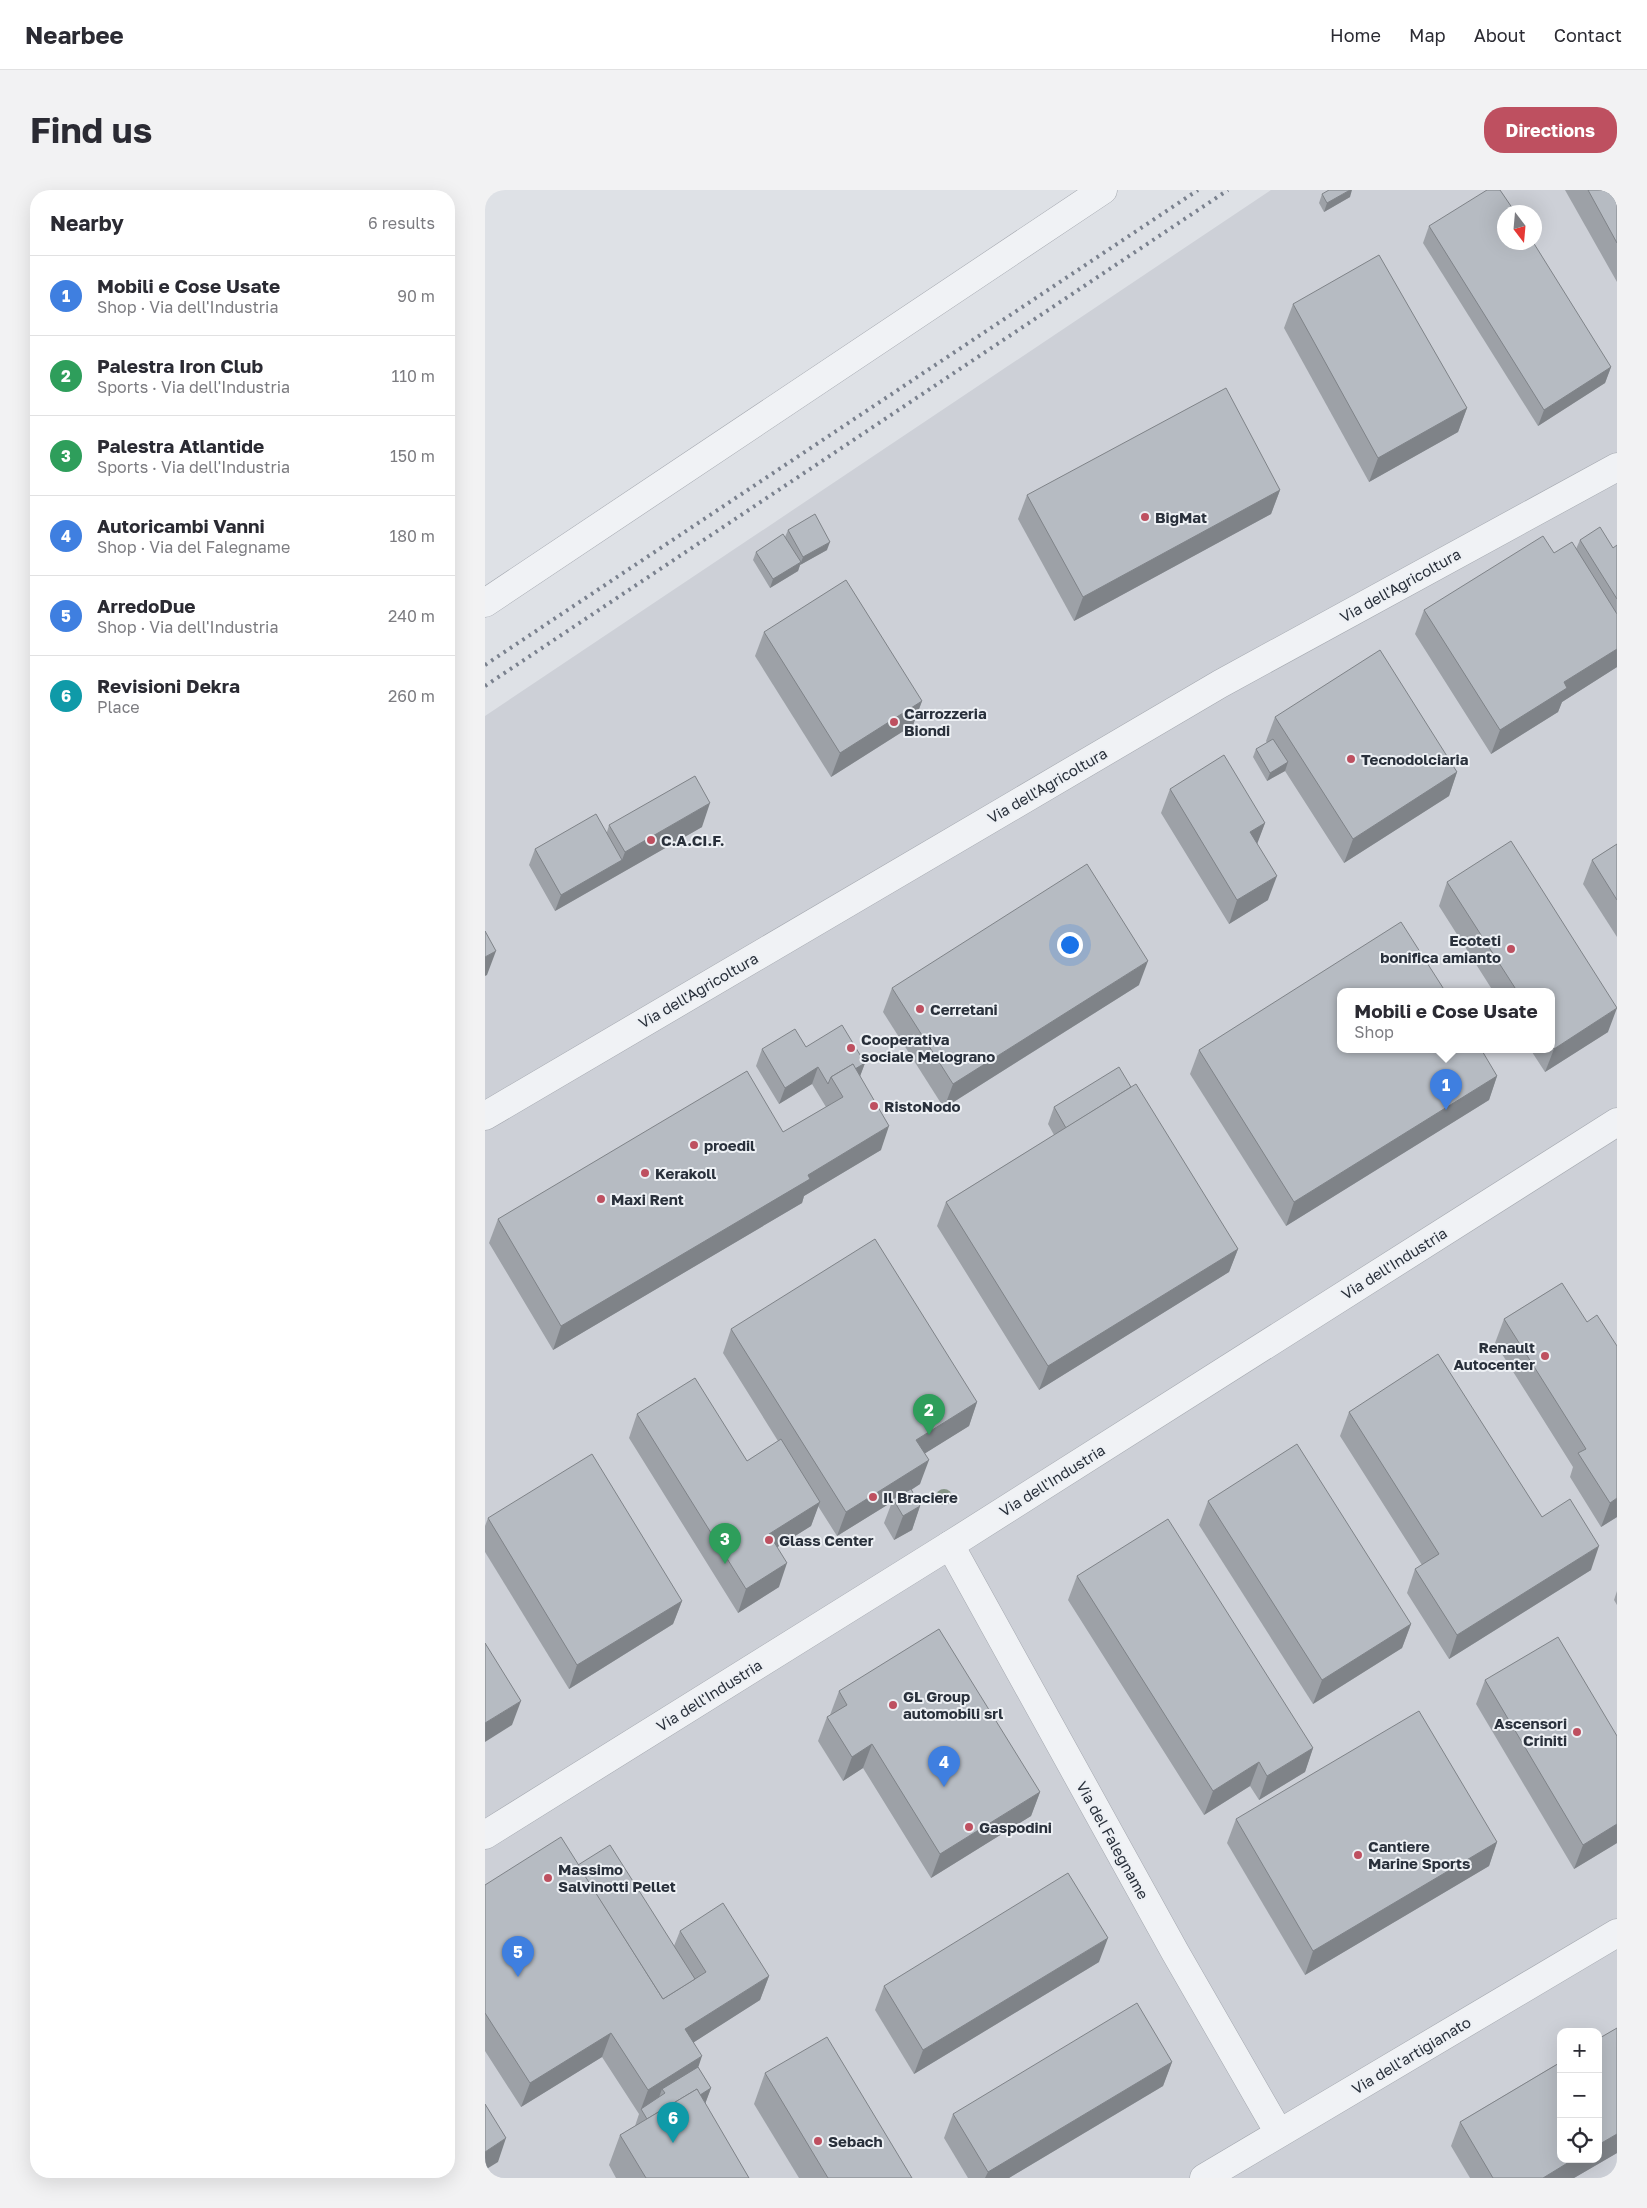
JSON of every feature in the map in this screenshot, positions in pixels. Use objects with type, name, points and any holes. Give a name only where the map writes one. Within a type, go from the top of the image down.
[{"type":"street","points":[[485,603],[1103,190]]},
{"type":"street","name":"Via dell'Agricoltura","points":[[485,1116],[1220,684],[1617,467]]},
{"type":"street","name":"Via dell'Industria","points":[[485,1835],[950,1545],[1617,1122]]},
{"type":"street","name":"Via del Falegname","points":[[950,1545],[1279,2134]]},
{"type":"street","name":"Via dell'artigianato","points":[[1204,2178],[1617,1933]]},
{"type":"shaded area","points":[[1271,190],[1617,190],[1617,2178],[485,2178],[485,716]]},
{"type":"building","points":[[1329,190],[1350,190],[1327,203],[1322,194]]},
{"type":"building","points":[[1487,190],[1500,190],[1510,205],[1497,205],[1497,250],[1538,250],[1611,367],[1544,410],[1429,226]]},
{"type":"building","points":[[1588,190],[1617,190],[1617,243]]},
{"type":"building","points":[[1379,255],[1467,408],[1378,458],[1293,304]]},
{"type":"building","name":"BigMat","points":[[1226,388],[1280,490],[1083,597],[1027,495]]},
{"type":"building","points":[[815,514],[830,542],[803,557],[788,530]]},
{"type":"building","points":[[1600,527],[1613,548],[1617,545],[1617,599],[1580,540]]},
{"type":"building","points":[[783,534],[801,562],[773,579],[756,552]]},
{"type":"building","points":[[1543,536],[1554,553],[1572,542],[1617,614],[1617,649],[1564,682],[1567,688],[1500,730],[1424,610]]},
{"type":"building","points":[[846,580],[922,701],[840,753],[764,632]]},
{"type":"building","name":"Tecnodolciaria","points":[[1380,650],[1457,772],[1353,839],[1275,717]]},
{"type":"building","points":[[1273,739],[1288,762],[1270,773],[1256,749]]},
{"type":"building","points":[[1224,755],[1265,823],[1250,832],[1277,876],[1237,900],[1170,789]]},
{"type":"building","points":[[695,776],[710,803],[625,852],[609,825]]},
{"type":"building","points":[[596,814],[622,860],[561,895],[535,849]]},
{"type":"building","name":"Ecoteti bonifica amianto","points":[[1511,841],[1617,1008],[1555,1048],[1555,988],[1515,988],[1447,882]]},
{"type":"building","points":[[1617,844],[1617,900],[1592,860]]},
{"type":"building","points":[[1087,864],[1148,961],[953,1084],[892,988]]},
{"type":"building","points":[[1401,922],[1443,988],[1337,988],[1337,1053],[1483,1053],[1497,1076],[1294,1202],[1199,1050]]},
{"type":"building","points":[[485,931],[496,951],[485,957]]},
{"type":"building","points":[[842,1025],[865,1063],[855,1069],[853,1064],[831,1077],[828,1084],[818,1067],[785,1088],[762,1049],[795,1029],[806,1047]]},
{"type":"building","points":[[853,1064],[889,1126],[808,1175],[810,1179],[561,1326],[498,1219],[747,1071],[783,1132],[843,1097],[831,1077]]},
{"type":"building","points":[[1119,1067],[1131,1087],[1066,1128],[1054,1107]]},
{"type":"building","points":[[1136,1084],[1238,1249],[1048,1366],[946,1202]]},
{"type":"building","points":[[875,1239],[977,1402],[916,1440],[929,1460],[846,1512],[731,1329]]},
{"type":"building","points":[[1562,1283],[1587,1322],[1597,1315],[1617,1346],[1617,1498],[1610,1503],[1578,1453],[1586,1449],[1504,1319]]},
{"type":"building","points":[[1438,1354],[1542,1517],[1570,1499],[1599,1546],[1457,1635],[1415,1569],[1439,1554],[1349,1412]]},
{"type":"building","points":[[695,1378],[747,1461],[781,1439],[820,1502],[769,1534],[787,1563],[746,1589],[637,1414]]},
{"type":"building","points":[[1297,1444],[1411,1624],[1322,1680],[1208,1501]]},
{"type":"building","points":[[592,1454],[682,1601],[577,1665],[488,1518]]},
{"type":"building","points":[[911,1489],[920,1506],[903,1516],[893,1499]]},
{"type":"building","points":[[1168,1519],[1313,1748],[1267,1776],[1259,1762],[1213,1791],[1077,1576]]},
{"type":"building","points":[[939,1629],[1040,1792],[940,1854],[872,1744],[852,1757],[827,1717],[847,1705],[839,1691]]},
{"type":"building","points":[[1558,1637],[1617,1736],[1617,1824],[1583,1845],[1485,1680]]},
{"type":"building","points":[[485,1643],[521,1701],[485,1723]]},
{"type":"building","name":"Cantiere Marine Sports","points":[[1419,1711],[1497,1842],[1313,1951],[1236,1819]]},
{"type":"building","points":[[561,1837],[663,1999],[706,1972],[680,1931],[723,1903],[769,1976],[685,2029],[702,2056],[648,2090],[611,2033],[530,2083],[485,2013],[485,1885]]},
{"type":"building","points":[[610,1845],[695,1979],[663,1999],[578,1865]]},
{"type":"building","points":[[1068,1873],[1108,1938],[923,2050],[884,1986]]},
{"type":"building","points":[[1137,2003],[1172,2062],[988,2172],[953,2114]]},
{"type":"building","points":[[1617,2028],[1617,2134],[1602,2143],[1602,2073],[1602,2037]]},
{"type":"building","points":[[827,2037],[912,2178],[828,2178],[765,2073]]},
{"type":"building","points":[[1557,2064],[1557,2163],[1567,2163],[1543,2178],[1493,2178],[1460,2122]]},
{"type":"building","points":[[698,2067],[711,2088],[700,2095],[697,2089],[647,2119],[641,2109],[665,2093],[662,2089]]},
{"type":"building","points":[[697,2089],[749,2178],[646,2178],[620,2135]]},
{"type":"building","points":[[485,2104],[506,2138],[485,2152]]},
{"type":"railway","points":[[485,665],[1198,190]]},
{"type":"railway","points":[[485,686],[1228,190]]},
{"type":"place","name":"BigMat","points":[[1145,517]]},
{"type":"place","name":"Carrozzeria Biondi","points":[[894,722]]},
{"type":"place","name":"Tecnodolciaria","points":[[1351,759]]},
{"type":"place","name":"C.A.CI.F.","points":[[651,840]]},
{"type":"place","name":"Ecoteti bonifica amianto","points":[[1511,949]]},
{"type":"place","name":"Cerretani","points":[[920,1009]]},
{"type":"place","name":"Cooperativa sociale Melograno","points":[[851,1048]]},
{"type":"place","name":"RistoNodo","points":[[874,1106]]},
{"type":"place","name":"Mobili e Cose Usate","points":[[1446,1110]]},
{"type":"place","name":"proedil","points":[[694,1145]]},
{"type":"place","name":"Kerakoll","points":[[645,1173]]},
{"type":"place","name":"Maxi Rent","points":[[601,1199]]},
{"type":"place","name":"Renault Autocenter","points":[[1545,1356]]},
{"type":"place","name":"Palestra Iron Club","points":[[929,1435]]},
{"type":"place","name":"Il Braciere","points":[[873,1497]]},
{"type":"place","name":"Glass Center","points":[[769,1540]]},
{"type":"place","name":"Palestra Atlantide","points":[[725,1564]]},
{"type":"place","name":"GL Group automobili srl","points":[[893,1705]]},
{"type":"place","name":"Ascensori Criniti","points":[[1577,1732]]},
{"type":"place","name":"Autoricambi Vanni","points":[[944,1787]]},
{"type":"place","name":"Gaspodini","points":[[969,1827]]},
{"type":"place","name":"Cantiere Marine Sports","points":[[1358,1855]]},
{"type":"place","name":"Massimo Salvinotti Pellet","points":[[548,1878]]},
{"type":"place","name":"ArredoDue","points":[[518,1977]]},
{"type":"place","name":"Sebach","points":[[818,2141]]},
{"type":"place","name":"Revisioni Dekra","points":[[673,2143]]}]
